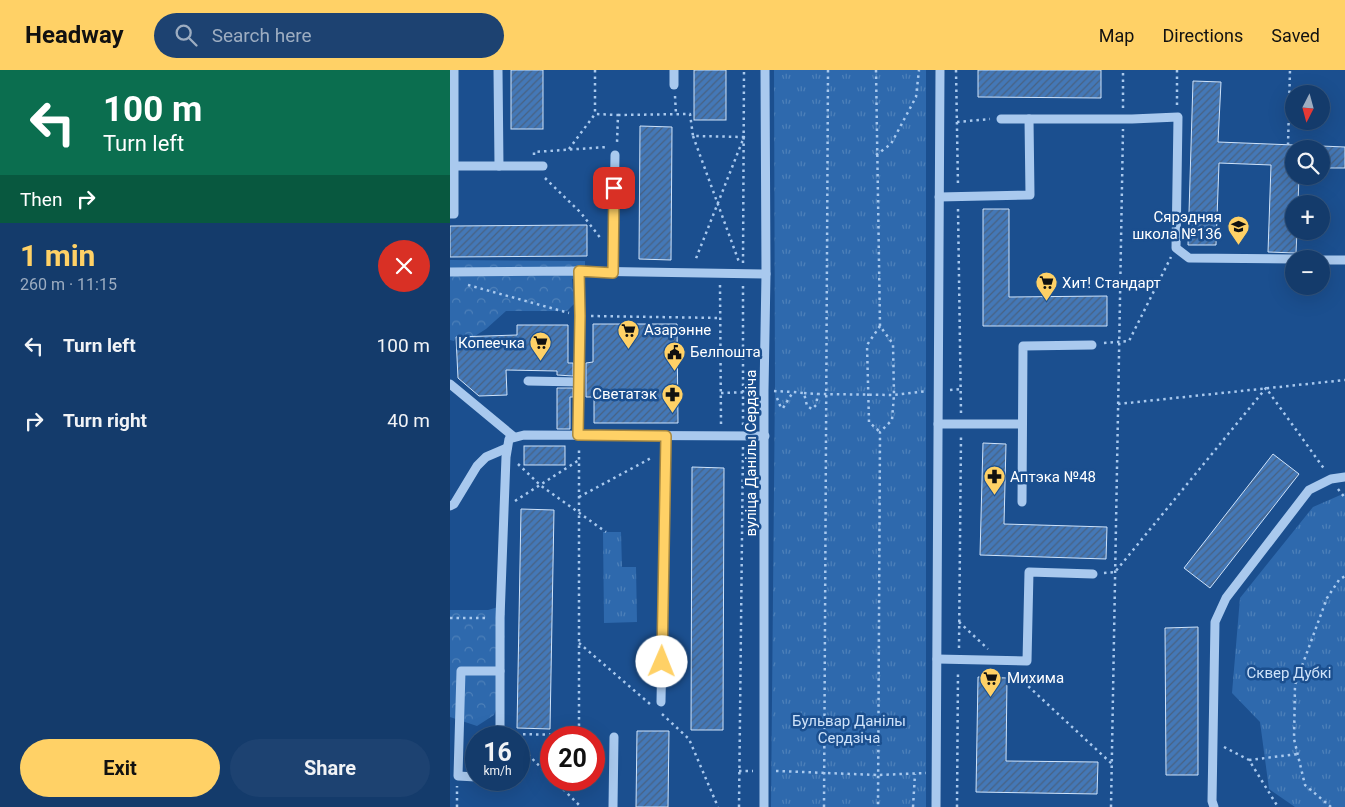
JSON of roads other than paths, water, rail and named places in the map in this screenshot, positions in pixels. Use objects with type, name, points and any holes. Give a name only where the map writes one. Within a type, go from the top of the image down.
[{"type":"street","points":[[450,214],[454,214],[454,70]]},
{"type":"street","points":[[498,70],[499,166]]},
{"type":"street","points":[[674,70],[674,85]]},
{"type":"street","name":"вуліца Данілы Сердзіча","points":[[764,807],[765,70]]},
{"type":"street","points":[[936,807],[940,70]]},
{"type":"street","points":[[1001,119],[1178,117],[1176,248],[1188,258],[1285,259]]},
{"type":"street","points":[[940,197],[1030,195],[1029,118]]},
{"type":"street","points":[[613,273],[616,150]]},
{"type":"street","points":[[454,166],[543,166]]},
{"type":"street","points":[[1330,260],[1345,260]]},
{"type":"street","points":[[450,272],[579,271],[766,274]]},
{"type":"street","points":[[578,435],[579,271]]},
{"type":"street","points":[[1022,502],[1023,346],[1092,345]]},
{"type":"street","points":[[528,381],[579,382]]},
{"type":"street","points":[[450,384],[514,437]]},
{"type":"street","points":[[938,424],[1022,424]]},
{"type":"street","points":[[500,726],[500,618],[507,448],[509,439],[524,435],[578,435],[666,439],[765,436]]},
{"type":"street","points":[[657,704],[666,439]]},
{"type":"street","points":[[450,506],[454,504],[477,466],[486,457],[507,448]]},
{"type":"street","points":[[1214,807],[1212,802],[1215,622],[1226,598],[1309,490],[1331,479],[1345,477]]},
{"type":"street","points":[[937,659],[1027,661],[1028,572],[1093,574]]},
{"type":"street","points":[[465,776],[458,776],[461,671],[500,671]]},
{"type":"street","points":[[613,807],[614,737]]},
{"type":"place","name":"Сярэдняя школа №136","points":[[1238,245]]},
{"type":"place","name":"Хит! Стандарт","points":[[1046,302]]},
{"type":"place","name":"Азарэнне","points":[[628,349]]},
{"type":"place","name":"Копеечка","points":[[541,362]]},
{"type":"place","name":"Белпошта","points":[[674,371]]},
{"type":"place","name":"Светатэк","points":[[673,413]]},
{"type":"place","name":"Аптэка №48","points":[[994,496]]},
{"type":"place","name":"Михима","points":[[991,697]]},
{"type":"park label","name":"Сквер Дубкі","points":[[1289,673]]},
{"type":"park label","name":"Бульвар Данілы Сердзіча","points":[[849,730]]}]
